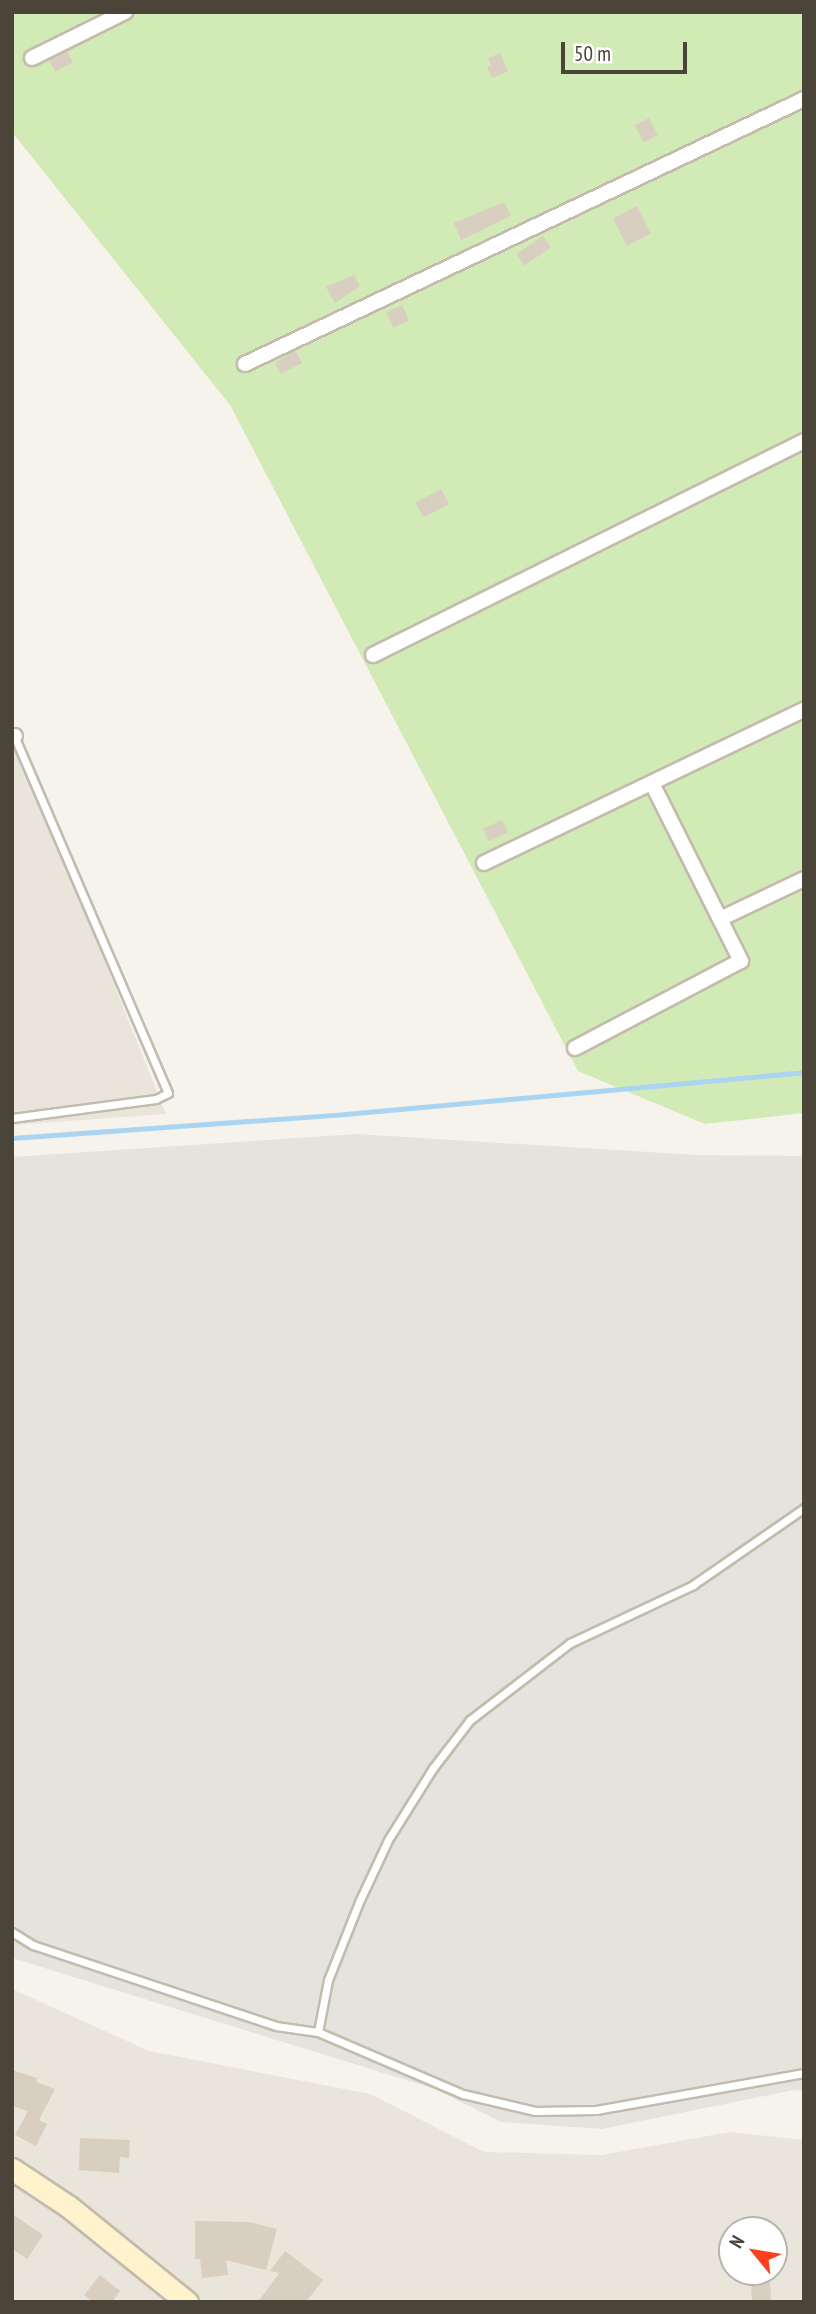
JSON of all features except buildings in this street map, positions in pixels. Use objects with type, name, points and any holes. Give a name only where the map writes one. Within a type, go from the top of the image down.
[{"type":"street","points":[[32,58],[125,12]]},
{"type":"street","points":[[245,364],[804,99]]},
{"type":"street","points":[[373,655],[804,441]]},
{"type":"street","points":[[484,863],[804,710]]},
{"type":"street","points":[[575,1048],[740,961],[652,783]]},
{"type":"street","points":[[720,919],[804,879]]},
{"type":"street","points":[[12,2169],[68,2206],[178,2299]]},
{"type":"lane","points":[[12,1118],[156,1100],[168,1093],[13,734]]},
{"type":"lane","points":[[318,2032],[328,1980],[359,1902],[388,1840],[433,1768],[470,1720],[570,1643],[692,1585],[804,1508]]},
{"type":"lane","points":[[12,1932],[33,1945],[276,2026],[318,2032],[463,2094],[535,2111],[596,2110],[804,2073]]},
{"type":"shaded area","points":[[12,730],[166,1114],[12,1125]]},
{"type":"shaded area","points":[[357,1134],[696,1155],[804,1156],[804,2091],[794,2090],[602,2129],[501,2122],[435,2089],[12,1958],[12,1157]]},
{"type":"shaded area","points":[[12,1989],[149,2051],[370,2094],[484,2152],[602,2155],[730,2132],[804,2140],[804,2302],[202,2302],[45,2175],[12,2156]]},
{"type":"shaded area","points":[[12,2179],[168,2296],[164,2302],[12,2302]]},
{"type":"green space","points":[[12,12],[804,12],[804,1113],[705,1124],[578,1071],[230,405],[12,132]]},
{"type":"waterway","points":[[12,1138],[345,1114],[804,1072]]}]
